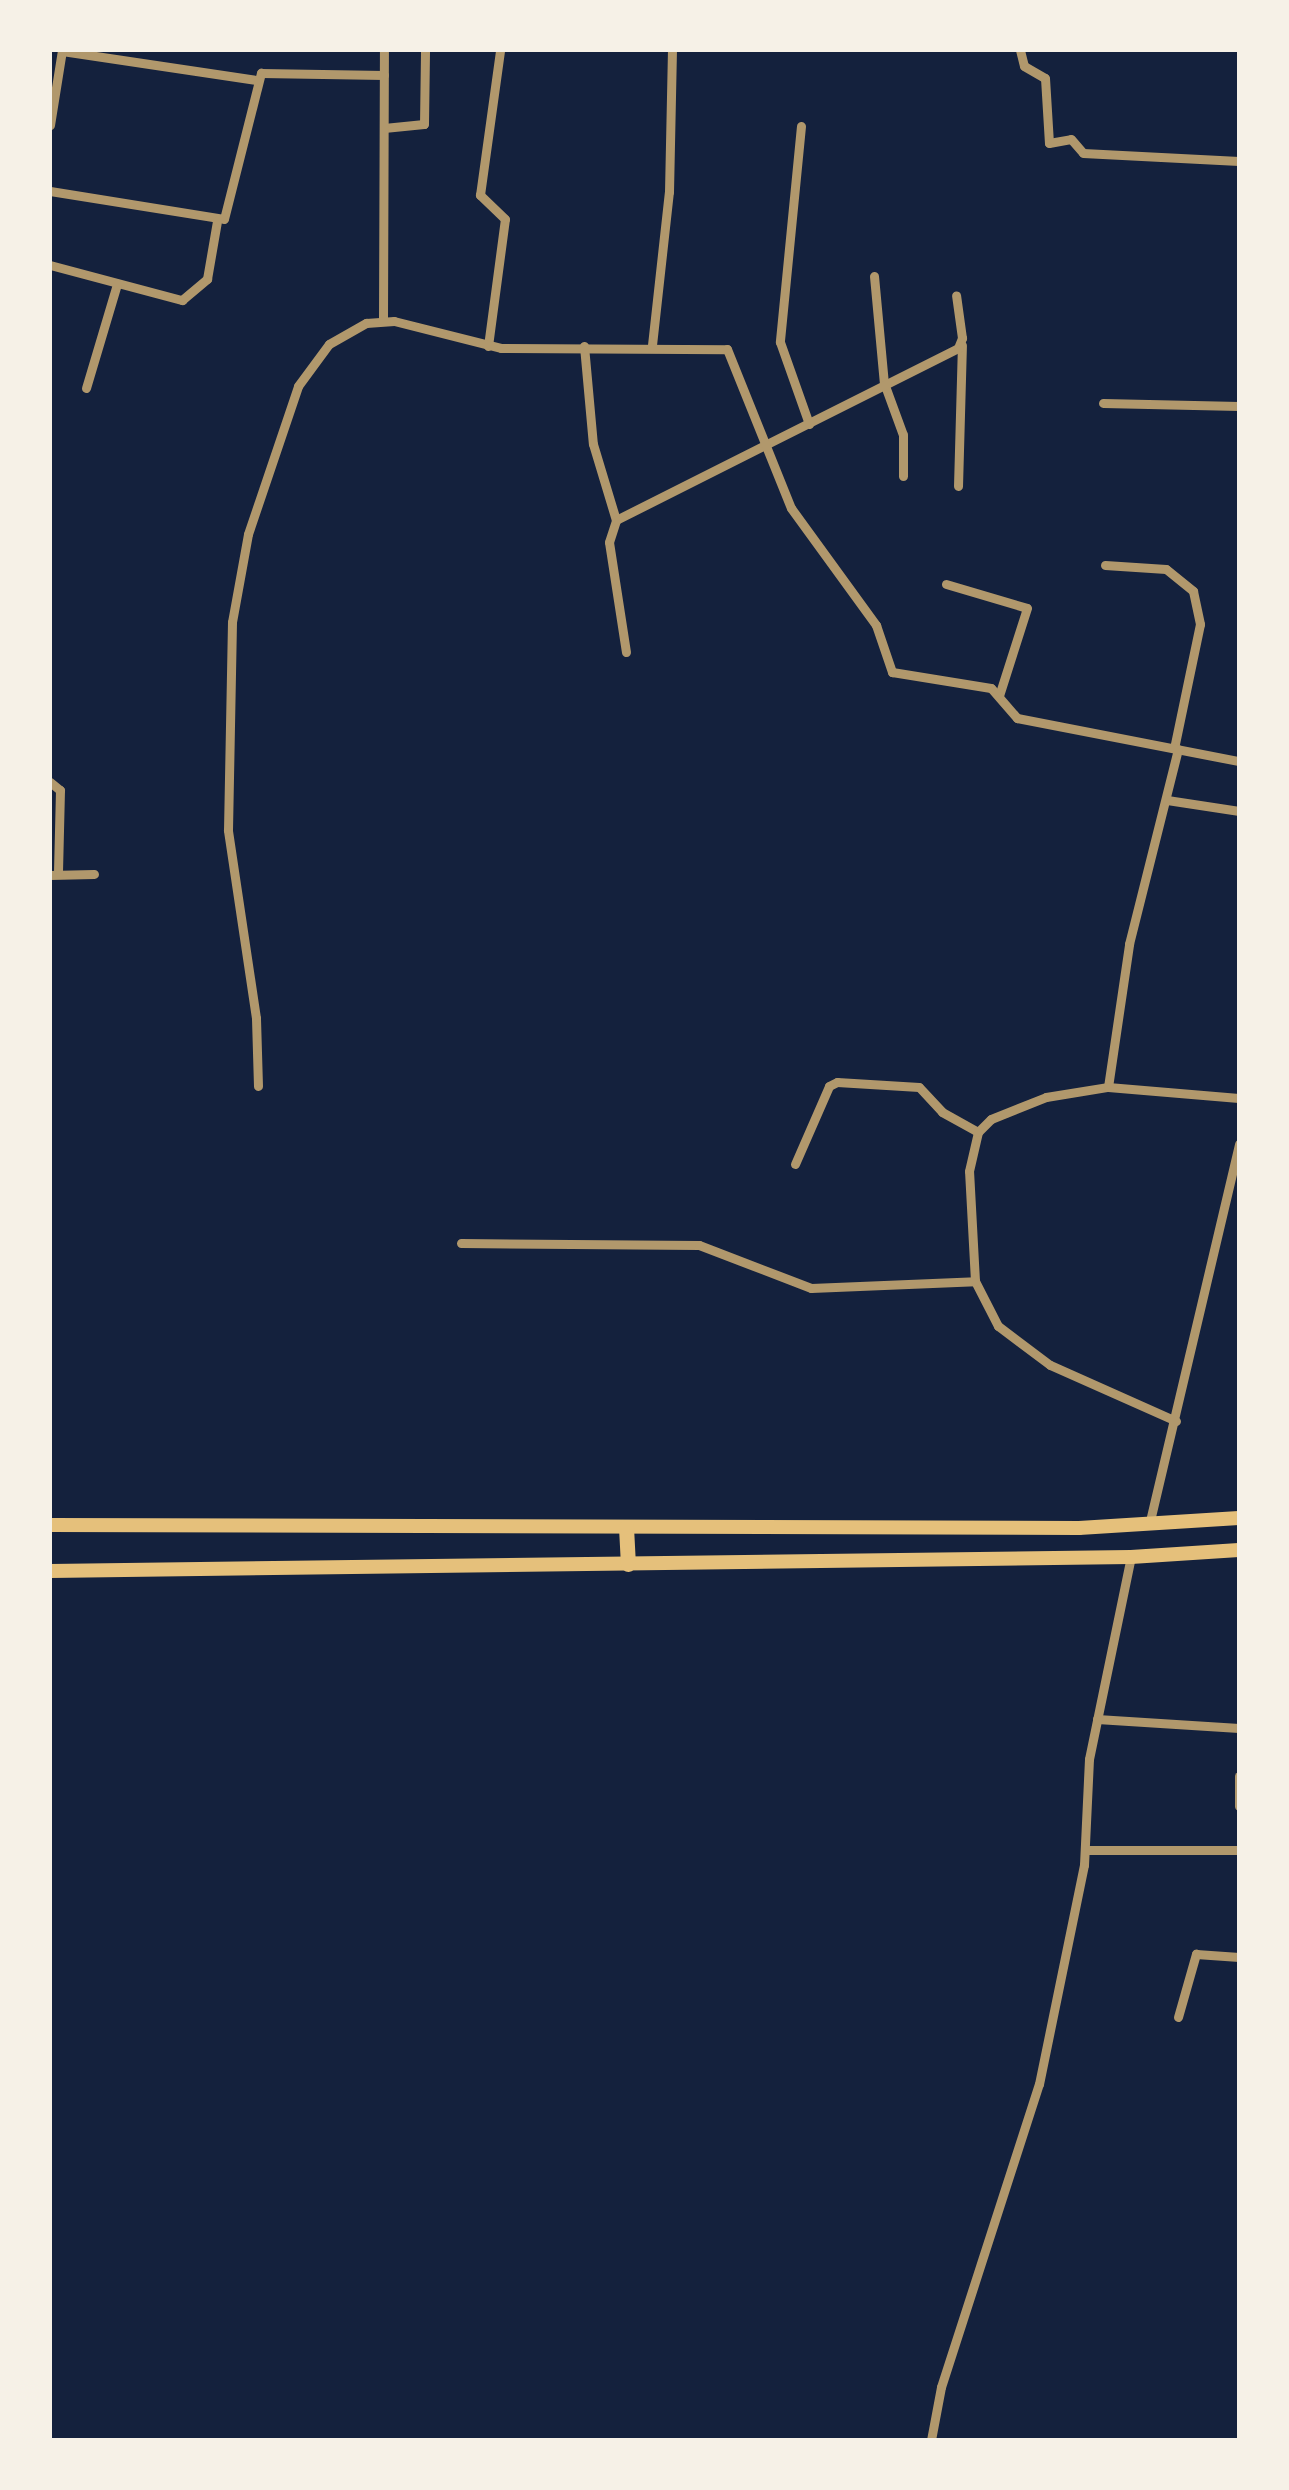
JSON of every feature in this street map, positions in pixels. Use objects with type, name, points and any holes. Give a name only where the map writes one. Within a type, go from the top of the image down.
[{"type":"highway","points":[[626,1527],[628,1564]]},
{"type":"main road","points":[[50,1525],[1148,1525],[1239,1518]]},
{"type":"main road","points":[[50,1571],[1131,1557],[1239,1550]]},
{"type":"street","points":[[50,125],[55,65],[62,50],[257,80]]},
{"type":"street","points":[[382,319],[384,50]]},
{"type":"street","points":[[384,128],[424,124],[426,50]]},
{"type":"street","points":[[488,346],[505,220],[480,195],[500,50]]},
{"type":"street","points":[[652,345],[669,192],[672,50]]},
{"type":"street","points":[[1020,50],[1024,66],[1045,78],[1046,141],[1239,161]]},
{"type":"street","points":[[50,191],[216,221],[230,212],[257,80],[271,70],[384,75]]},
{"type":"street","points":[[801,126],[780,342],[809,424]]},
{"type":"street","points":[[50,266],[191,298],[207,279],[216,221]]},
{"type":"street","points":[[874,276],[884,383],[901,425],[903,476]]},
{"type":"street","points":[[86,388],[117,284]]},
{"type":"street","points":[[956,295],[962,345],[958,486]]},
{"type":"street","points":[[258,1086],[256,1018],[228,830],[231,646],[241,569],[311,363],[329,344],[382,319],[488,346],[652,345],[726,349],[763,449],[818,552],[876,626],[892,672],[981,686],[999,696],[1018,718],[1239,761]]},
{"type":"street","points":[[616,520],[962,345]]},
{"type":"street","points":[[584,346],[593,444],[616,520],[608,542],[626,652]]},
{"type":"street","points":[[1104,403],[1239,406]]},
{"type":"street","points":[[1105,565],[1166,568],[1193,590],[1200,624],[1167,800],[1129,944],[1108,1087]]},
{"type":"street","points":[[946,584],[1027,608],[999,696]]},
{"type":"street","points":[[50,782],[60,790],[54,874],[94,874]]},
{"type":"street","points":[[1167,800],[1239,810]]},
{"type":"street","points":[[795,1164],[829,1086],[837,1082],[919,1087],[942,1112],[978,1132]]},
{"type":"street","points":[[1176,1421],[1050,1365],[1010,1340],[985,1307],[975,1280],[969,1171],[978,1132],[1011,1108],[1108,1087],[1239,1098]]},
{"type":"street","points":[[1148,1525],[1176,1421],[1239,1143]]},
{"type":"street","points":[[461,1243],[699,1245],[811,1288],[975,1280]]},
{"type":"street","points":[[931,2440],[941,2387],[1039,2084],[1086,1850],[1085,1778],[1131,1557]]},
{"type":"street","points":[[1097,1718],[1239,1728]]},
{"type":"street","points":[[1239,1776],[1239,1806]]},
{"type":"street","points":[[1086,1850],[1239,1850]]},
{"type":"street","points":[[1178,2017],[1196,1954],[1239,1958]]}]
